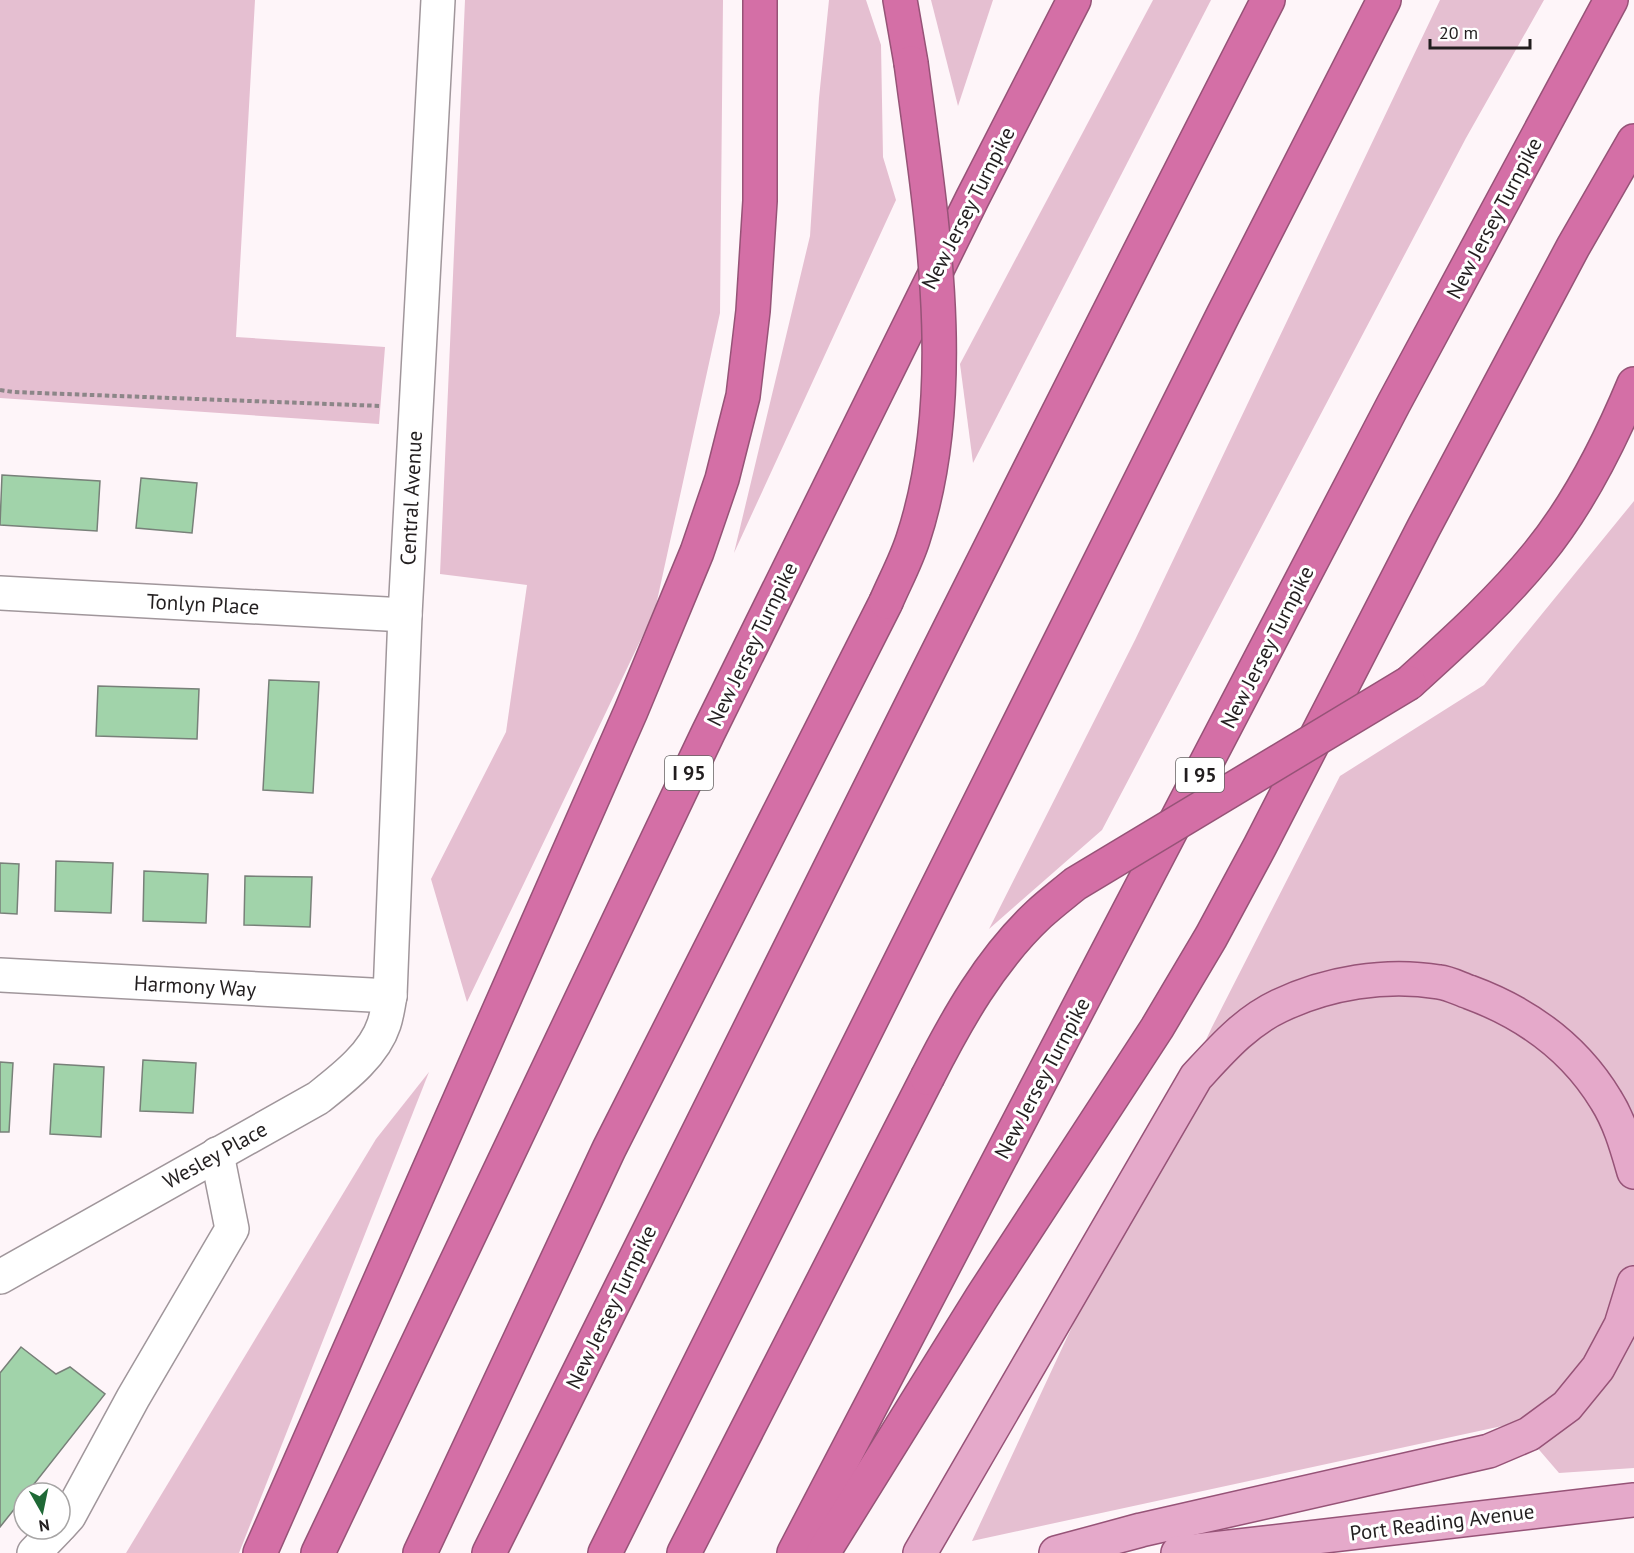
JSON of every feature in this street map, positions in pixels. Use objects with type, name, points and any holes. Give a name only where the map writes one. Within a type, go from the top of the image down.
[{"type":"highway","points":[[261,1553],[631,711],[698,552],[722,480],[743,396],[753,311],[760,201],[760,0]]},
{"type":"highway","points":[[420,1553],[609,1149],[886,602],[913,540],[929,479],[937,408],[939,329],[932,229],[911,63],[900,0]]},
{"type":"highway","name":"New Jersey Turnpike","points":[[318,1553],[708,733],[972,199],[1074,0]]},
{"type":"highway","name":"New Jersey Turnpike","points":[[489,1553],[960,608],[1268,0]]},
{"type":"highway","points":[[605,1553],[1218,326],[1384,0]]},
{"type":"highway","name":"New Jersey Turnpike","points":[[794,1553],[1394,404],[1611,0]]},
{"type":"highway","points":[[823,1553],[982,1297],[1157,1028],[1211,937],[1551,288],[1634,141]]},
{"type":"highway","points":[[684,1553],[953,1026],[992,967],[1039,914],[1075,884],[1409,683],[1493,605],[1539,553],[1581,493],[1613,434],[1634,384]]},
{"type":"main road","points":[[920,1553],[1196,1077],[1233,1037],[1278,1006],[1327,989],[1386,978],[1441,982],[1497,1003],[1542,1029],[1577,1061],[1606,1101],[1626,1143],[1634,1172]]},
{"type":"main road","points":[[1056,1553],[1141,1530],[1489,1450],[1529,1434],[1567,1406],[1598,1368],[1621,1325],[1634,1283]]},
{"type":"main road","name":"Port Reading Avenue","points":[[1178,1553],[1634,1500]]},
{"type":"street","name":"Central Avenue","points":[[390,996],[405,615],[438,0]]},
{"type":"street","name":"Tonlyn Place","points":[[0,593],[405,615]]},
{"type":"street","name":"Harmony Way","points":[[0,975],[390,996]]},
{"type":"street","name":"Wesley Place","points":[[0,1276],[318,1098],[345,1076],[369,1051],[383,1026],[390,996]]},
{"type":"street","points":[[72,1510],[133,1398],[232,1229],[217,1154]]},
{"type":"street","points":[[34,1553],[46,1541]]},
{"type":"path","points":[[0,390],[416,407]]},
{"type":"shaded area","points":[[0,0],[255,0],[236,337],[385,347],[379,424],[0,398]]},
{"type":"shaded area","points":[[465,0],[723,0],[720,313],[655,610],[467,1002],[431,879],[506,732],[527,585],[440,574]]},
{"type":"shaded area","points":[[829,0],[866,0],[881,45],[883,157],[896,200],[734,553],[810,236],[819,98]]},
{"type":"shaded area","points":[[931,0],[993,0],[958,106]]},
{"type":"shaded area","points":[[1153,0],[1211,0],[973,463],[960,364]]},
{"type":"shaded area","points":[[1440,0],[1544,0],[1466,138],[1102,830],[989,929],[1135,640]]},
{"type":"shaded area","points":[[1634,501],[1634,1468],[1559,1473],[1516,1423],[972,1541],[1212,1027],[1340,776],[1484,685]]},
{"type":"shaded area","points":[[429,1072],[239,1553],[126,1553],[376,1139]]},
{"type":"building","points":[[2,475],[100,481],[97,531],[0,525]]},
{"type":"building","points":[[141,478],[197,483],[192,533],[136,528]]},
{"type":"building","points":[[269,680],[319,682],[313,793],[263,790]]},
{"type":"building","points":[[98,686],[199,689],[197,739],[96,736]]},
{"type":"building","points":[[56,861],[113,863],[111,913],[55,911]]},
{"type":"building","points":[[0,863],[19,864],[17,914],[0,913]]},
{"type":"building","points":[[144,871],[208,874],[206,923],[143,921]]},
{"type":"building","points":[[245,876],[312,877],[310,927],[244,925]]},
{"type":"building","points":[[143,1060],[196,1063],[193,1113],[140,1111]]},
{"type":"building","points":[[0,1062],[13,1063],[9,1132],[0,1132]]},
{"type":"building","points":[[54,1064],[104,1067],[101,1137],[50,1134]]},
{"type":"building","points":[[21,1347],[56,1374],[70,1367],[105,1394],[36,1481],[12,1481],[12,1512],[0,1527],[0,1373]]}]
